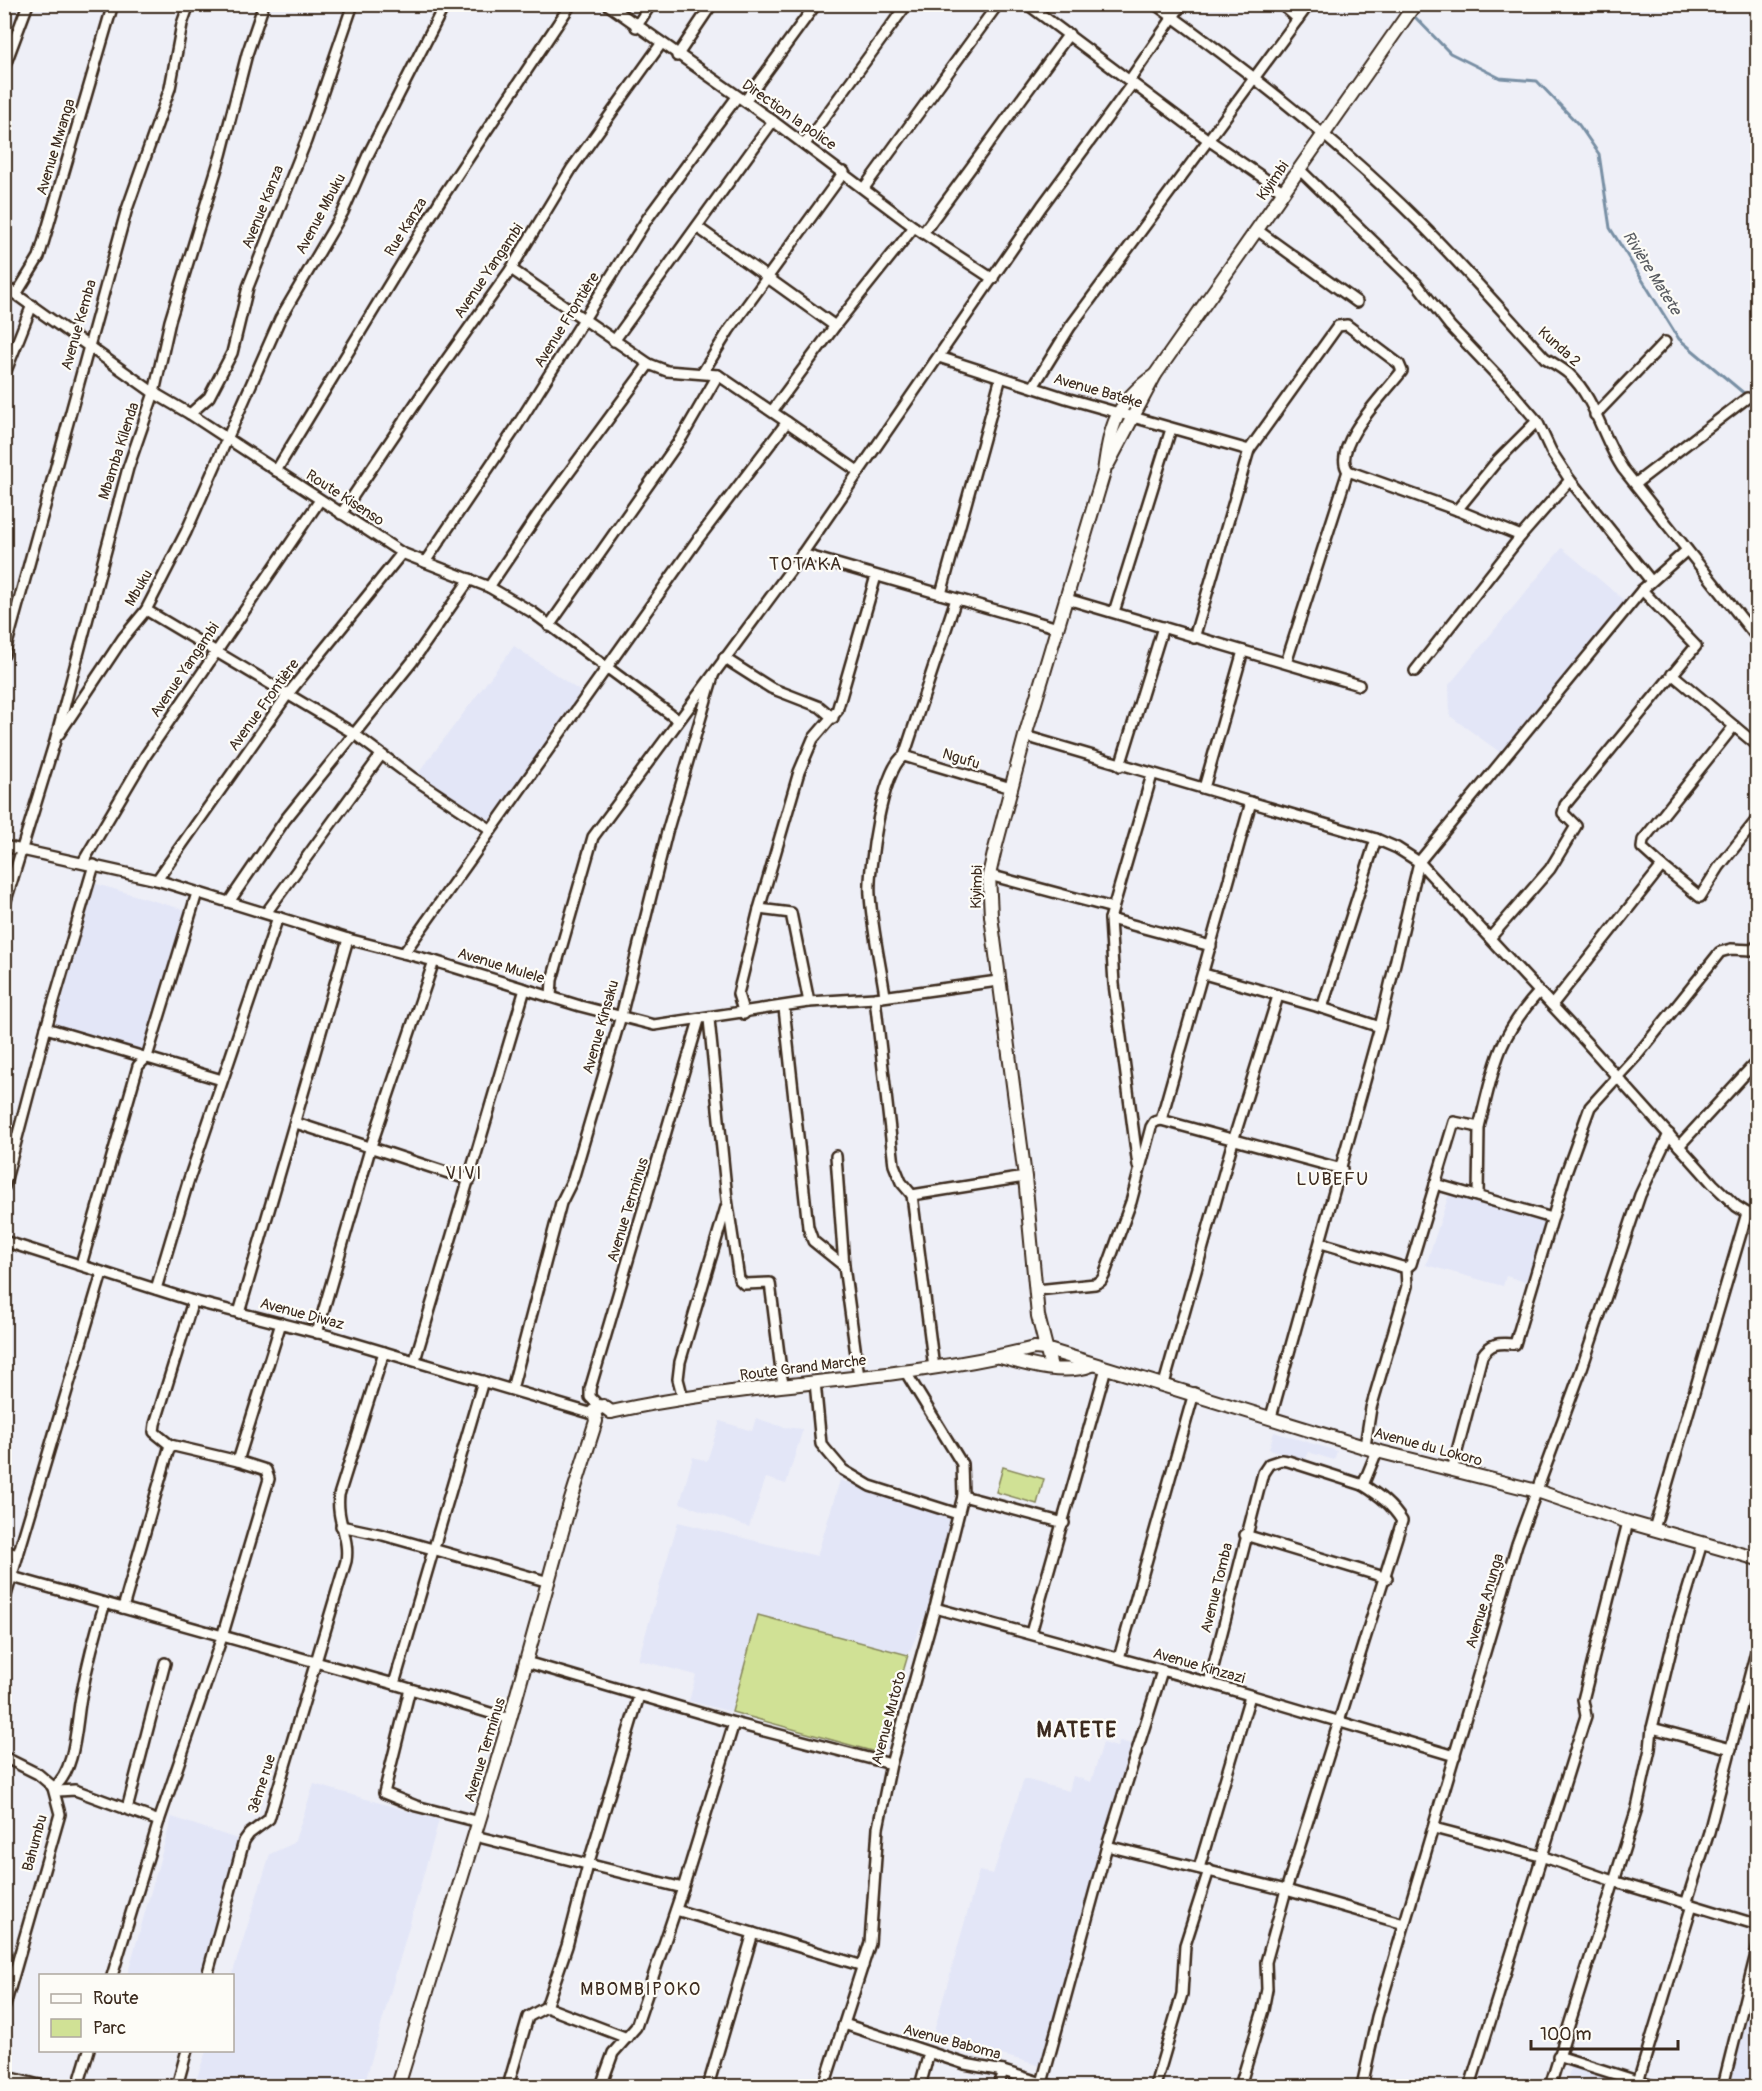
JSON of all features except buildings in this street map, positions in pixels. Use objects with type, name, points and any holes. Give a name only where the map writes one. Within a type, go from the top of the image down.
[{"type":"street","points":[[4,68],[28,4]]},
{"type":"street","name":"Avenue Mwanga","points":[[16,293],[39,257],[113,4]]},
{"type":"street","name":"Avenue Kemba","points":[[4,655],[126,212],[170,88],[182,24],[189,4]]},
{"type":"street","name":"Mbamba Kilenda","points":[[4,907],[55,741],[128,468],[154,393],[170,321],[221,155],[247,54],[264,4]]},
{"type":"street","name":"Avenue Kanza","points":[[190,414],[209,397],[232,353],[248,287],[306,141],[353,4]]},
{"type":"street","name":"Avenue Mbuku","points":[[226,438],[280,319],[343,212],[368,155],[445,4]]},
{"type":"street","name":"Rue Kanza","points":[[276,471],[441,199],[571,4]]},
{"type":"street","name":"Direction la police","points":[[607,4],[636,27],[844,172],[914,227],[993,279]]},
{"type":"street","points":[[636,27],[651,4]]},
{"type":"street","points":[[677,56],[712,4]]},
{"type":"street","name":"Avenue Frontière","points":[[425,562],[585,320],[647,219],[816,4]]},
{"type":"street","points":[[805,144],[907,4]]},
{"type":"street","points":[[864,188],[999,4]]},
{"type":"street","points":[[1028,4],[1207,139],[1284,192]]},
{"type":"street","name":"Kunda 2","points":[[1155,4],[1323,136],[1417,220],[1545,358],[1568,373],[1593,407],[1610,450],[1758,639]]},
{"type":"street","points":[[551,997],[552,980],[592,837],[802,554],[1131,82],[1182,4]]},
{"type":"street","points":[[1281,4],[1298,19]]},
{"type":"street","points":[[1033,387],[1070,327],[1309,4]]},
{"type":"street","name":"Kiyimbi","points":[[1155,375],[1415,4]]},
{"type":"street","points":[[923,233],[1069,34]]},
{"type":"street","name":"Avenue Yangambi","points":[[341,514],[422,394],[511,269],[572,168],[661,44]]},
{"type":"street","points":[[614,341],[773,121]]},
{"type":"street","points":[[1299,169],[1417,284],[1536,421],[1551,451],[1570,480],[1651,581]]},
{"type":"street","points":[[703,372],[729,330],[844,172]]},
{"type":"street","points":[[697,227],[835,326]]},
{"type":"street","points":[[772,411],[835,326],[914,227]]},
{"type":"street","points":[[1257,230],[1357,302]]},
{"type":"street","points":[[511,269],[649,364],[667,371],[691,375],[703,372],[718,375],[859,471]]},
{"type":"street","name":"Route Kisenso","points":[[4,285],[154,393],[190,414],[341,514],[402,553],[489,587],[608,667],[678,720]]},
{"type":"street","points":[[4,376],[32,305]]},
{"type":"street","points":[[1194,638],[1249,450],[1338,326],[1347,325],[1402,367],[1402,371],[1351,437],[1345,450],[1345,467],[1348,471],[1457,510],[1521,537]]},
{"type":"street","points":[[1595,416],[1665,342]]},
{"type":"street","name":"Avenue Bateke","points":[[939,357],[1172,429],[1249,450]]},
{"type":"street","points":[[489,587],[537,516],[649,364]]},
{"type":"street","points":[[549,626],[682,437],[718,375]]},
{"type":"street","points":[[1104,472],[1109,437],[1117,412],[1127,398],[1155,375]]},
{"type":"street","points":[[1104,472],[1155,375]]},
{"type":"street","points":[[941,594],[1001,377]]},
{"type":"street","points":[[1636,483],[1747,398]]},
{"type":"street","points":[[1457,510],[1497,461],[1536,421]]},
{"type":"street","points":[[404,953],[698,539],[787,422]]},
{"type":"street","points":[[1114,612],[1172,429]]},
{"type":"street","name":"Mbuku","points":[[55,741],[123,638],[146,610],[186,532],[226,438]]},
{"type":"street","points":[[1286,663],[1348,471]]},
{"type":"street","name":"Kiyimbi","points":[[1051,1367],[1040,1349],[1037,1290],[1025,1177],[990,916],[989,874],[1025,736],[1104,472]]},
{"type":"street","points":[[1415,671],[1521,537],[1570,480]]},
{"type":"street","name":"Avenue Yangambi","points":[[83,862],[146,755],[320,500]]},
{"type":"street","points":[[1271,1417],[1380,1028],[1419,862],[1642,590],[1687,550]]},
{"type":"street","name":"Avenue Frontière","points":[[157,880],[288,694],[402,553]]},
{"type":"street","points":[[802,554],[1058,628]]},
{"type":"street","points":[[744,1014],[738,994],[759,909],[805,756],[819,730],[832,718],[851,670],[876,576]]},
{"type":"street","points":[[229,902],[285,820],[412,662],[470,579]]},
{"type":"street","points":[[1490,938],[1550,869],[1566,844],[1576,826],[1563,813],[1565,805],[1696,646],[1642,590]]},
{"type":"street","points":[[934,1368],[912,1195],[900,1182],[894,1165],[869,894],[882,798],[894,764],[904,756],[956,599]]},
{"type":"street","points":[[1066,599],[1359,685]]},
{"type":"street","points":[[146,610],[353,733],[381,755],[490,829]]},
{"type":"street","points":[[1120,766],[1163,627]]},
{"type":"street","points":[[1204,788],[1243,651]]},
{"type":"street","points":[[724,658],[771,688],[820,707],[832,718]]},
{"type":"street","name":"Avenue Kinsaku","points":[[512,1389],[561,1203],[573,1179],[621,1016],[667,832],[714,670]]},
{"type":"street","points":[[1672,674],[1758,747]]},
{"type":"street","points":[[1734,726],[1643,840],[1642,848],[1700,897],[1719,867],[1758,818]]},
{"type":"street","points":[[1025,736],[1120,766],[1204,788],[1376,839],[1397,848],[1419,862],[1552,1005],[1713,1185],[1747,1213],[1758,1214]]},
{"type":"street","points":[[266,913],[381,755]]},
{"type":"street","name":"Ngufu","points":[[904,756],[1011,788]]},
{"type":"street","points":[[1138,1172],[1114,984],[1110,919],[1152,775]]},
{"type":"street","points":[[1161,1120],[1251,802]]},
{"type":"street","points":[[1322,1008],[1376,839]]},
{"type":"street","name":"Avenue Mulele","points":[[4,846],[157,880],[348,939],[434,961],[551,997],[654,1025],[744,1014],[809,1002],[880,996],[998,981]]},
{"type":"street","points":[[4,1187],[46,1028],[94,865]]},
{"type":"street","points":[[1552,1005],[1662,866]]},
{"type":"street","points":[[989,874],[1113,908]]},
{"type":"street","points":[[81,1265],[138,1066],[147,1057],[197,893]]},
{"type":"street","points":[[759,909],[791,913],[809,1002]]},
{"type":"street","points":[[156,1289],[188,1182],[278,917]]},
{"type":"street","points":[[1110,919],[1210,946]]},
{"type":"street","points":[[239,1313],[348,939]]},
{"type":"street","points":[[1452,1470],[1482,1356],[1488,1347],[1495,1343],[1515,1344],[1582,1122],[1590,1107],[1720,952],[1731,949],[1752,950],[1758,945]]},
{"type":"street","points":[[317,1333],[371,1146],[434,961]]},
{"type":"street","points":[[1204,974],[1322,1008],[1380,1028]]},
{"type":"street","points":[[415,1360],[525,988]]},
{"type":"street","points":[[1478,1196],[1479,1126],[1498,1050],[1508,1031],[1539,992]]},
{"type":"street","points":[[1164,1384],[1233,1141],[1278,996]]},
{"type":"street","points":[[784,1008],[808,1227],[813,1241],[844,1266]]},
{"type":"street","points":[[710,1019],[727,1199],[739,1279],[744,1284],[770,1283],[783,1386]]},
{"type":"street","name":"Avenue Terminus","points":[[398,2086],[510,1719],[549,1582],[596,1414],[590,1397],[590,1389],[699,1020]]},
{"type":"street","points":[[46,1028],[222,1080]]},
{"type":"street","points":[[1680,1146],[1758,1060]]},
{"type":"street","points":[[1037,1290],[1101,1281],[1131,1202],[1154,1122],[1161,1120],[1342,1169]]},
{"type":"street","points":[[1363,1485],[1371,1448],[1371,1408],[1407,1286],[1407,1268],[1411,1264],[1454,1122],[1479,1126]]},
{"type":"street","points":[[296,1123],[470,1180]]},
{"type":"street","name":"Avenue Anunga","points":[[1362,2085],[1377,2017],[1517,1544],[1538,1491],[1640,1195],[1669,1134]]},
{"type":"street","points":[[836,1156],[844,1266],[859,1377]]},
{"type":"street","points":[[912,1195],[1025,1177]]},
{"type":"street","points":[[1436,1184],[1552,1218]]},
{"type":"street","points":[[683,1398],[678,1379],[680,1362],[727,1199]]},
{"type":"street","points":[[1654,1529],[1747,1213]]},
{"type":"street","name":"Avenue Diwaz","points":[[4,1241],[194,1301],[415,1360],[596,1414]]},
{"type":"street","points":[[1321,1243],[1407,1268]]},
{"type":"street","points":[[4,1602],[102,1273]]},
{"type":"street","points":[[113,1974],[159,1821],[222,1637],[270,1475],[266,1470],[238,1461],[170,1445],[154,1432],[194,1301]]},
{"type":"street","points":[[238,1461],[281,1323]]},
{"type":"street","name":"Kiyimbi","points":[[1032,1366],[1040,1349]]},
{"type":"street","name":"Route Grand Marche","points":[[596,1414],[607,1422],[610,1412],[683,1398],[934,1368],[1040,1349]]},
{"type":"street","name":"Avenue du Lokoro","points":[[1040,1349],[1072,1355],[1092,1365],[1164,1384],[1371,1448],[1538,1491],[1628,1522],[1757,1557]]},
{"type":"street","name":"3ème rue","points":[[208,1974],[244,1841],[249,1834],[269,1819],[346,1561],[348,1549],[338,1518],[339,1495],[384,1352]]},
{"type":"street","name":"Route Grand Marche","points":[[999,1357],[1032,1366],[1051,1367]]},
{"type":"street","name":"Avenue du Lokoro","points":[[1051,1367],[1076,1370],[1092,1365]]},
{"type":"street","points":[[1031,1633],[1106,1368]]},
{"type":"street","name":"Avenue Mutoto","points":[[824,2086],[870,1943],[878,1827],[891,1764],[935,1608],[963,1496],[962,1464],[905,1371]]},
{"type":"street","points":[[394,1684],[483,1381]]},
{"type":"street","points":[[815,1383],[821,1444],[843,1470],[870,1486],[958,1514]]},
{"type":"street","points":[[1119,1658],[1194,1393]]},
{"type":"street","points":[[123,1608],[170,1445]]},
{"type":"street","name":"Avenue Tomba","points":[[1209,1683],[1245,1535],[1263,1473],[1274,1462],[1288,1461],[1363,1485],[1388,1503],[1402,1521],[1387,1578],[1286,1890],[1266,1962],[1267,1989],[1263,2010],[1240,2086]]},
{"type":"street","points":[[963,1496],[1064,1523]]},
{"type":"street","points":[[1470,2086],[1519,1924],[1544,1857],[1586,1716],[1583,1700],[1628,1522]]},
{"type":"street","points":[[341,1526],[549,1582]]},
{"type":"street","name":"Avenue Tomba","points":[[1245,1535],[1387,1578]]},
{"type":"street","points":[[1550,2086],[1637,1808],[1650,1749],[1652,1728],[1677,1625],[1702,1543]]},
{"type":"street","points":[[4,1551],[18,1555]]},
{"type":"street","points":[[12,1577],[394,1684],[510,1719]]},
{"type":"street","points":[[53,1788],[60,1783],[73,1749],[81,1698],[105,1603]]},
{"type":"street","name":"Avenue Kinzazi","points":[[935,1608],[1209,1683],[1455,1756]]},
{"type":"street","points":[[1638,2082],[1709,1832],[1758,1644]]},
{"type":"street","points":[[526,1662],[734,1723],[891,1764]]},
{"type":"street","points":[[127,1809],[165,1663]]},
{"type":"street","points":[[1042,2084],[1107,1846],[1162,1671]]},
{"type":"street","points":[[410,1689],[384,1793],[416,1806],[478,1822]]},
{"type":"street","points":[[508,2086],[528,2017],[546,2007],[567,1946],[588,1865],[639,1696]]},
{"type":"street","points":[[1155,2086],[1182,1994],[1185,1945],[1250,1696]]},
{"type":"street","points":[[601,2086],[614,2053],[636,2027],[676,1910],[734,1723]]},
{"type":"street","points":[[1652,1728],[1731,1749]]},
{"type":"street","points":[[4,1757],[38,1774],[58,1791],[75,1790],[159,1821]]},
{"type":"street","name":"Bahumbu","points":[[4,2009],[60,1814],[53,1788]]},
{"type":"street","points":[[1434,1828],[1544,1857],[1613,1881],[1758,1925]]},
{"type":"street","points":[[474,1836],[683,1888]]},
{"type":"street","points":[[1107,1846],[1286,1890],[1404,1924]]},
{"type":"street","points":[[676,1910],[863,1966]]},
{"type":"street","points":[[708,2086],[753,1933]]},
{"type":"street","points":[[1723,2086],[1758,1946]]},
{"type":"street","points":[[546,2007],[627,2038]]},
{"type":"street","name":"Avenue Baboma","points":[[844,2024],[965,2064],[1003,2071],[1052,2086]]},
{"type":"street","points":[[78,2086],[88,2052]]},
{"type":"street","points":[[177,2086],[186,2052]]},
{"type":"street","points":[[920,2086],[929,2053]]},
{"type":"street","points":[[1558,2056],[1653,2086]]},
{"type":"street","points":[[998,2086],[1003,2071]]},
{"type":"street","points":[[9,2080],[43,2086]]},
{"type":"street","points":[[1362,2085],[1374,2086]]},
{"type":"shaded area","points":[[1562,548],[1625,601],[1501,753],[1450,716],[1449,685]]},
{"type":"shaded area","points":[[514,646],[584,694],[496,816],[485,821],[417,775]]},
{"type":"shaded area","points":[[93,883],[185,910],[143,1051],[55,1026]]},
{"type":"shaded area","points":[[1450,1191],[1546,1220],[1529,1283],[1506,1276],[1503,1286],[1426,1265]]},
{"type":"shaded area","points":[[756,1418],[783,1427],[803,1429],[786,1484],[766,1478],[749,1527],[680,1503],[693,1457],[707,1461],[720,1421],[752,1431]]},
{"type":"shaded area","points":[[1274,1432],[1337,1451],[1334,1460],[1308,1452],[1305,1460],[1269,1449]]},
{"type":"shaded area","points":[[840,1480],[954,1516],[930,1605],[908,1655],[759,1615],[732,1712],[689,1701],[696,1675],[638,1660],[678,1522],[817,1556]]},
{"type":"shaded area","points":[[1120,1741],[1134,1745],[1086,1900],[1041,2066],[933,2035],[979,1871],[993,1874],[1024,1779],[1069,1791],[1073,1776],[1091,1782],[1103,1743],[1117,1747]]},
{"type":"shaded area","points":[[314,1784],[439,1820],[364,2086],[194,2086],[206,2052],[234,2052],[232,1974],[270,1854],[294,1843]]},
{"type":"shaded area","points":[[172,1817],[240,1840],[203,1974],[128,1974]]},
{"type":"shaded area","points":[[1757,1974],[1757,2086],[1726,2086]]},
{"type":"shaded area","points":[[1572,2066],[1639,2086],[1565,2086]]},
{"type":"green space","points":[[1003,1467],[1044,1479],[1037,1504],[996,1492]]},
{"type":"green space","points":[[758,1615],[908,1655],[879,1753],[732,1712]]},
{"type":"waterway","name":"Rivière Matete","points":[[1412,14],[1450,53],[1500,78],[1537,81],[1579,125],[1599,154],[1610,228],[1679,339],[1758,405]]},
{"type":"district","name":"TOTAKA","points":[[806,564]]},
{"type":"district","name":"VIVI","points":[[464,1173]]},
{"type":"district","name":"LUBEFU","points":[[1333,1179]]},
{"type":"district","name":"MATETE","points":[[1077,1730]]},
{"type":"district","name":"MBOMBIPOKO","points":[[641,1989]]}]
